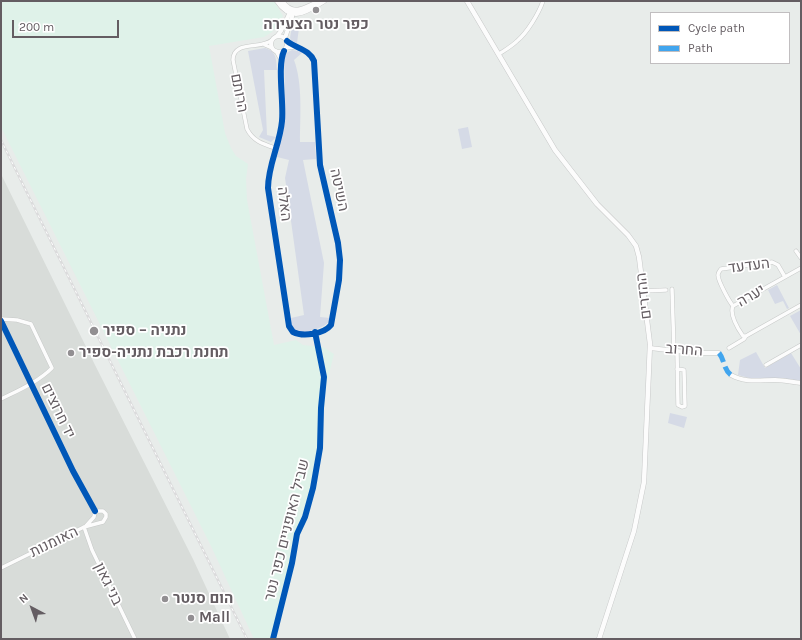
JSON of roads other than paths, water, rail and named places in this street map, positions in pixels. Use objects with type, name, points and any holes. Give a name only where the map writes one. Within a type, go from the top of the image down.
[{"type":"main road","points":[[277,1],[284,9],[291,12],[302,13],[324,1]]},
{"type":"main road","points":[[282,1],[291,12]]},
{"type":"main road","points":[[291,12],[302,9],[319,1]]},
{"type":"main road","name":"ההדרים","points":[[467,1],[560,157],[597,204],[623,229],[636,246],[639,257],[650,348],[645,465],[641,499],[634,532],[598,639]]},
{"type":"street","points":[[499,54],[519,40],[531,24],[540,8],[542,1]]},
{"type":"street","points":[[274,49],[272,40],[281,31],[291,12]]},
{"type":"street","points":[[285,50],[288,45],[286,40],[291,12]]},
{"type":"street","points":[[277,36],[281,36],[286,40]]},
{"type":"street","name":"הרותם","points":[[272,40],[264,44],[240,48],[234,54],[233,60],[247,129],[256,141],[276,148]]},
{"type":"street","name":"השיטה","points":[[286,40],[296,47],[308,52],[314,61],[320,165],[338,243],[340,260],[340,274],[332,323],[325,330],[310,333]]},
{"type":"street","points":[[264,44],[274,49],[285,50],[296,47]]},
{"type":"street","name":"האלה","points":[[274,49],[281,61]]},
{"type":"street","name":"האלה","points":[[285,50],[281,61],[281,127],[268,175],[268,188],[288,323],[290,329],[296,333],[310,333]]},
{"type":"street","points":[[796,250],[801,258]]},
{"type":"street","name":"העדעד","points":[[733,306],[718,277],[718,273],[721,269],[772,262],[778,265],[786,277]]},
{"type":"street","name":"יערה","points":[[746,336],[743,336],[735,320],[732,310],[733,306],[801,268]]},
{"type":"street","points":[[672,289],[678,405],[682,407],[685,406],[684,370],[677,369]]},
{"type":"street","points":[[644,291],[666,290]]},
{"type":"street","points":[[730,348],[746,336],[801,305]]},
{"type":"street","points":[[1,320],[17,320],[31,324],[52,368],[46,374],[30,384],[1,399]]},
{"type":"street","name":"יד חרוצים","points":[[1,320],[30,384],[73,471],[95,511]]},
{"type":"street","points":[[766,365],[801,345]]},
{"type":"street","name":"החרוב","points":[[650,348],[694,353],[719,353]]},
{"type":"street","points":[[731,375],[739,379],[751,381],[776,380],[801,383]]},
{"type":"street","points":[[84,527],[94,517],[95,511]]},
{"type":"street","name":"האומנות","points":[[1,568],[84,527],[103,522],[106,514],[103,511],[95,511]]},
{"type":"street","name":"בני גאון","points":[[84,527],[92,550],[135,639]]},
{"type":"railway","points":[[1,140],[247,639]]},
{"type":"place","name":"כפר נטר הצעירה","points":[[316,10]]},
{"type":"place","name":"נתניה – ספיר","points":[[94,331]]},
{"type":"place","name":"תחנת רכבת נתניה-ספיר","points":[[71,353]]},
{"type":"place","name":"הום סנטר","points":[[165,599]]},
{"type":"place","name":"Mall","points":[[191,618]]}]
